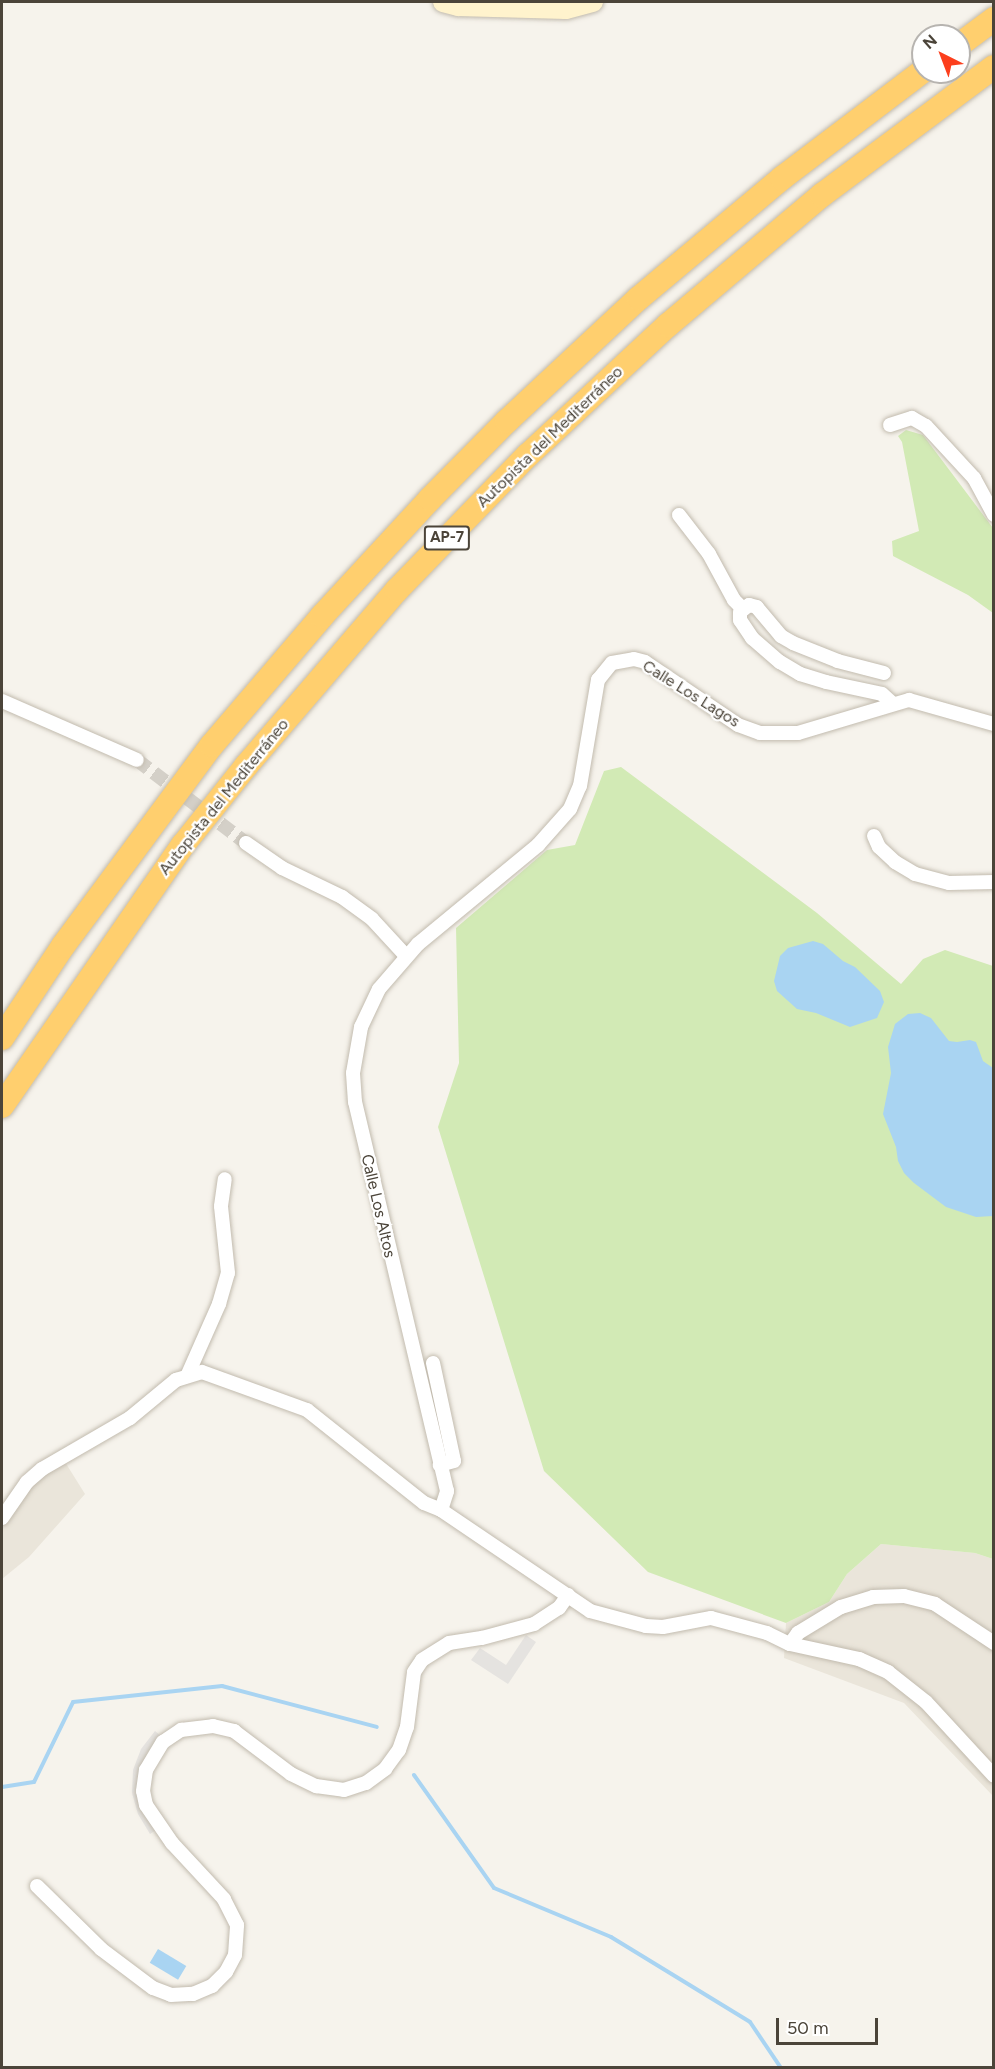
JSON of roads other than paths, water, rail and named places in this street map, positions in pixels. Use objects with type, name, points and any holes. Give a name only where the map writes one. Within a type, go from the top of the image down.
[{"type":"highway","points":[[971,36],[993,19]]},
{"type":"highway","name":"Autopista del Mediterráneo","points":[[2,1106],[183,845],[246,766],[397,590],[528,455],[668,325],[822,195],[993,67]]},
{"type":"highway","name":"AP-7","points":[[2,1038],[63,946],[212,745],[322,616],[430,499],[507,421],[655,284],[782,178],[911,80]]},
{"type":"main road","points":[[451,4],[566,9],[593,2]]},
{"type":"street","points":[[890,425],[912,418],[926,426],[974,478],[993,515]]},
{"type":"street","points":[[679,515],[709,554],[734,600],[742,609]]},
{"type":"street","points":[[884,673],[838,661],[793,643],[781,636],[757,607],[749,605],[742,609],[741,623],[760,647],[780,662],[800,674],[882,694],[892,703]]},
{"type":"street","name":"Calle Los Lagos","points":[[406,956],[538,845],[570,809],[580,786],[597,680],[612,663],[634,659],[645,662],[738,725],[759,733],[798,733],[892,703],[909,700],[993,724]]},
{"type":"street","points":[[2,701],[137,760]]},
{"type":"street","points":[[874,836],[879,847],[895,862],[915,874],[949,883],[993,882]]},
{"type":"street","points":[[246,843],[282,868],[342,897],[372,919],[406,956]]},
{"type":"street","name":"Calle Los Altos","points":[[406,956],[379,989],[368,1011],[361,1027],[353,1073],[358,1113],[447,1491],[441,1510]]},
{"type":"street","points":[[188,1374],[219,1304],[228,1274],[221,1206],[225,1179]]},
{"type":"street","points":[[433,1364],[454,1461],[440,1465]]},
{"type":"street","points":[[2,1518],[27,1482],[42,1469],[130,1418],[176,1380],[188,1374],[202,1372],[307,1410],[424,1503],[441,1510],[590,1611],[617,1620],[663,1627],[711,1618],[767,1633],[790,1644],[859,1659],[888,1672],[926,1702],[993,1776]]},
{"type":"street","points":[[36,1886],[101,1949],[153,1988],[171,1995],[193,1994],[212,1986],[226,1972],[236,1955],[237,1925],[224,1899],[172,1843],[146,1804],[142,1791],[146,1770],[163,1742],[181,1730],[213,1725],[234,1731],[291,1774],[316,1786],[344,1790],[366,1783],[385,1769],[399,1750],[407,1727],[414,1672],[422,1660],[449,1643],[506,1633],[534,1624],[559,1608],[568,1595]]},
{"type":"street","points":[[790,1644],[798,1633],[841,1607],[873,1597],[904,1596],[935,1604],[993,1643]]},
{"type":"water","points":[[813,941],[823,944],[843,961],[855,967],[880,991],[884,1002],[877,1018],[850,1027],[816,1013],[797,1009],[777,991],[774,981],[780,956],[788,948]]},
{"type":"water","points":[[920,1013],[931,1018],[949,1041],[976,1042],[983,1061],[993,1068],[993,1216],[976,1217],[946,1207],[914,1183],[904,1173],[898,1161],[896,1147],[883,1114],[891,1073],[888,1047],[895,1024],[908,1014]]},
{"type":"water","points":[[158,1949],[186,1966],[178,1980],[150,1963]]},
{"type":"waterway","points":[[2,1787],[34,1782],[73,1702],[222,1686],[377,1727]]},
{"type":"waterway","points":[[414,1775],[494,1888],[611,1937],[750,2022],[781,2068]]},
{"type":"tunnel","points":[[137,760],[246,843]]}]
